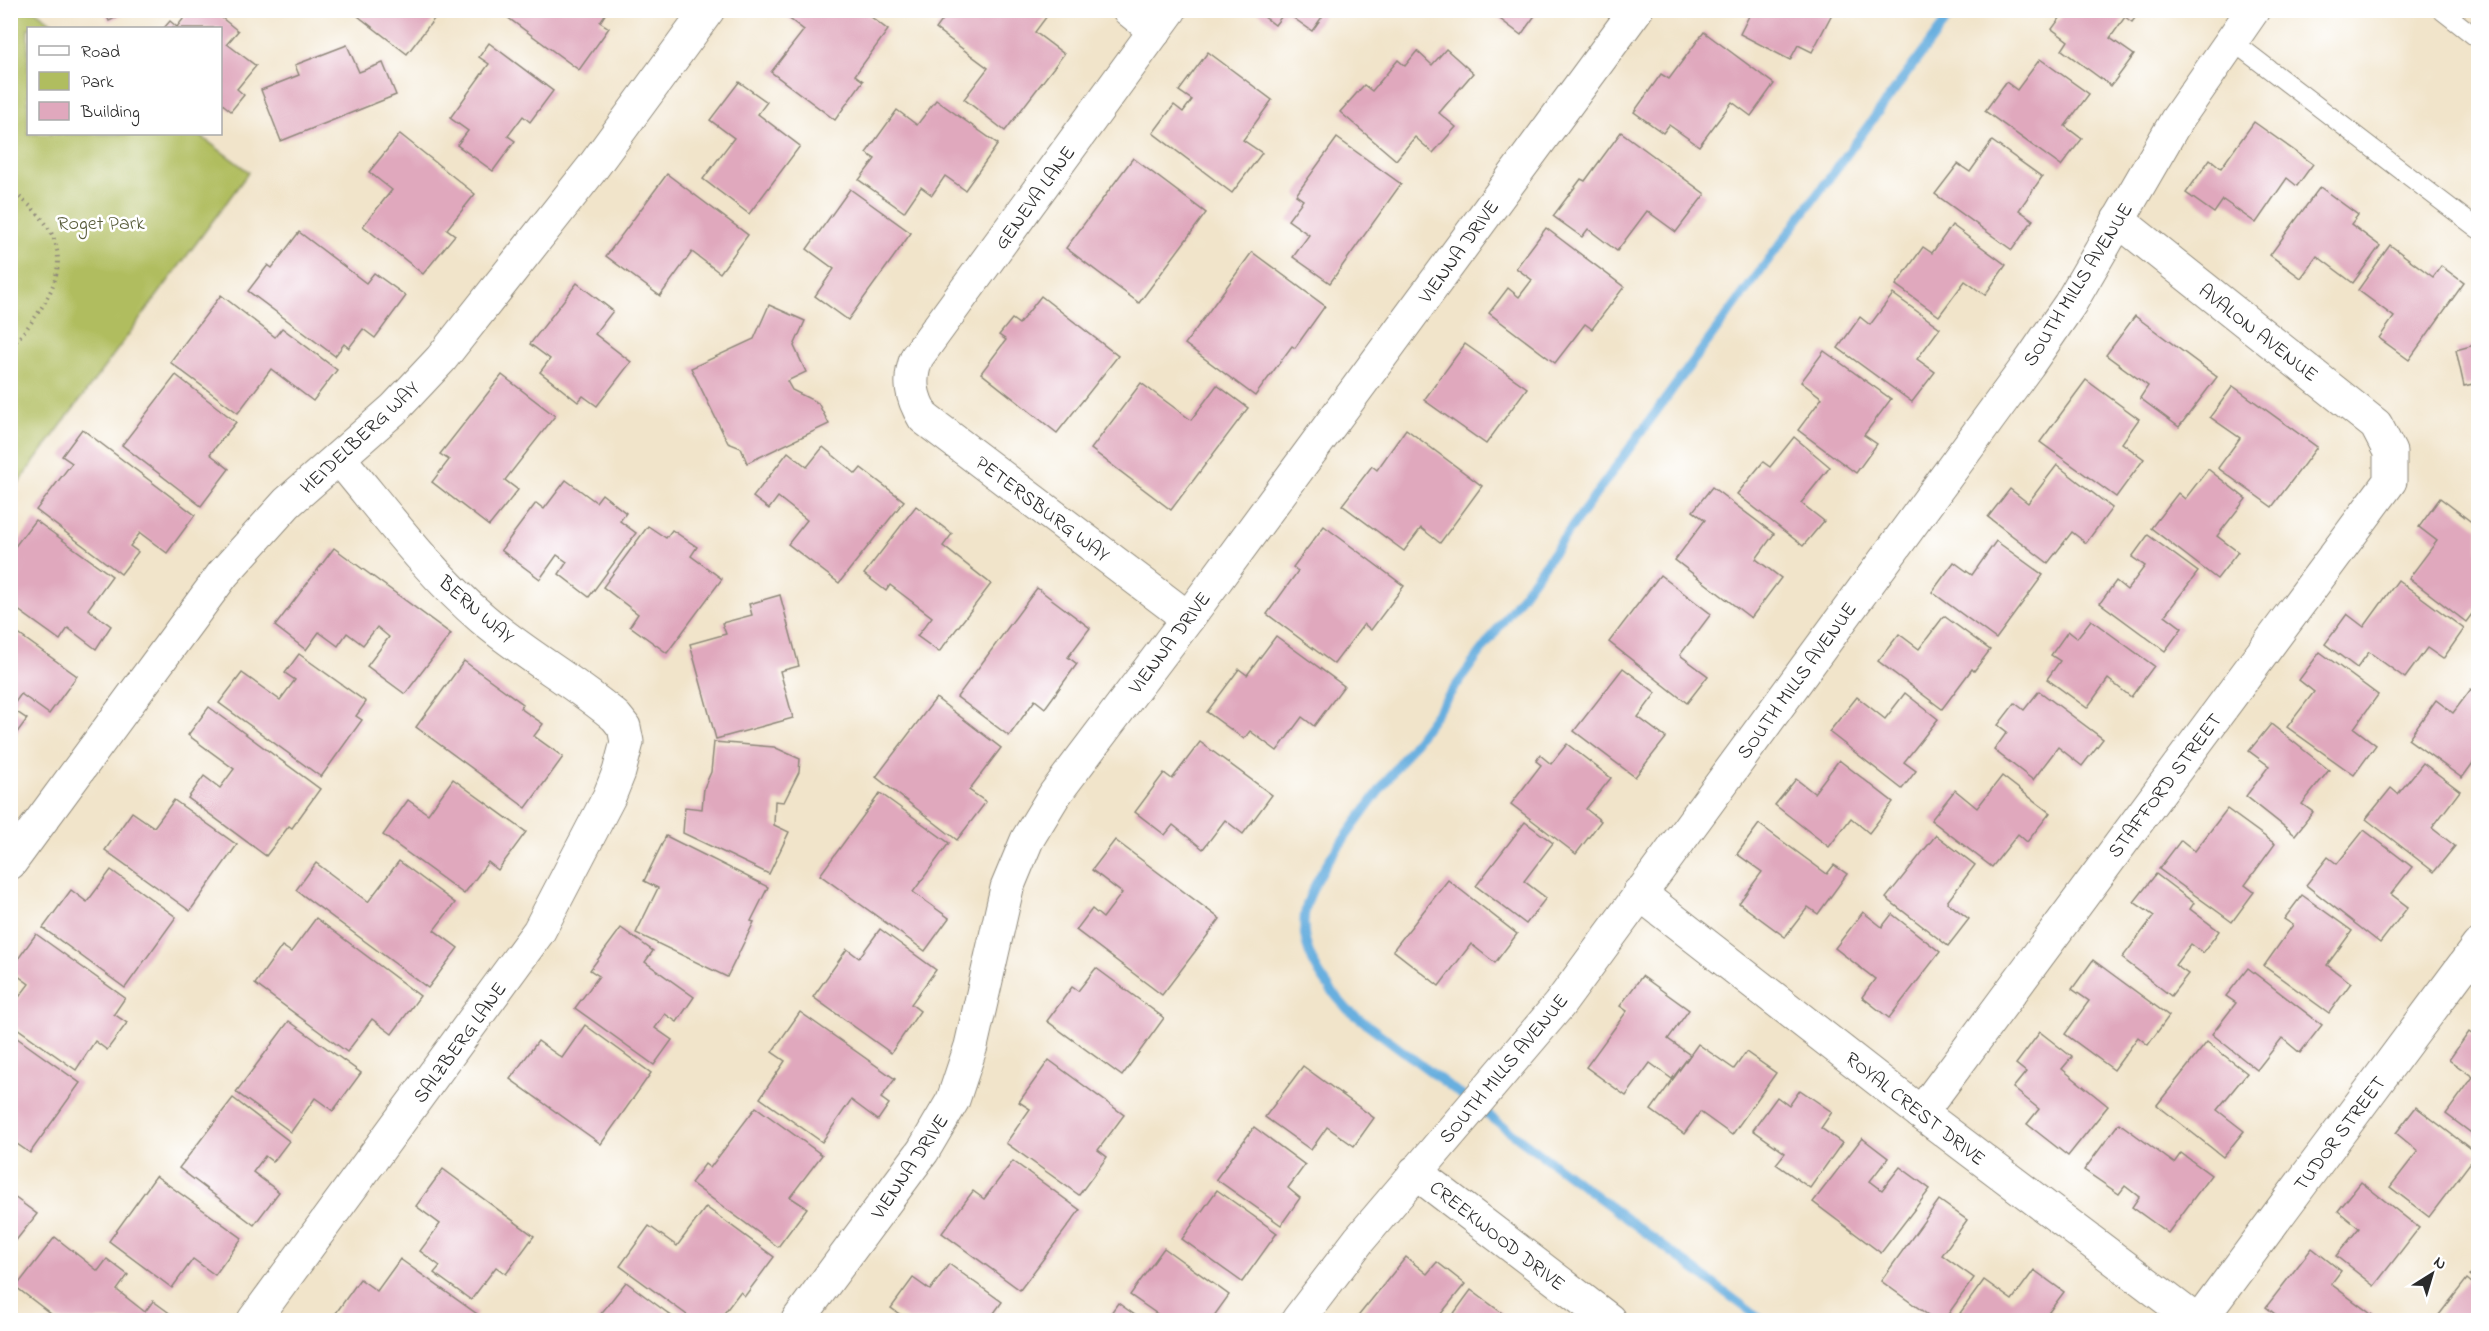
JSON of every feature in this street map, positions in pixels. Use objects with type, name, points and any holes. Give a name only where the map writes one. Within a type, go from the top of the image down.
[{"type":"street","name":"HEIDELBERG WAY","points":[[10,863],[223,574],[267,522],[394,409],[441,359],[593,167],[708,10]]},
{"type":"street","points":[[1129,10],[1163,21]]},
{"type":"street","name":"VIENNA DRIVE","points":[[798,1320],[923,1151],[953,1100],[971,1046],[1007,888],[1027,840],[1055,794],[1188,618],[1636,10]]},
{"type":"street","name":"SOUTH MILLS AVENUE","points":[[1298,1320],[1334,1271],[1415,1172],[1534,1036],[2028,365],[2070,304],[2161,145],[2253,10]]},
{"type":"street","name":"GENEVA LANE","points":[[911,390],[912,369],[917,357],[1163,21]]},
{"type":"street","name":"AVALON AVENUE","points":[[2118,220],[2376,425],[2390,452]]},
{"type":"street","name":"PETERSBURG WAY","points":[[911,390],[914,402],[924,418],[1188,618]]},
{"type":"street","name":"STAFFORD STREET","points":[[1921,1113],[2390,481],[2390,452]]},
{"type":"street","name":"BERN WAY","points":[[339,459],[438,576],[463,602],[485,621],[604,707],[624,727],[627,742]]},
{"type":"street","name":"SALZBERG LANE","points":[[254,1320],[539,931],[609,797],[627,742]]},
{"type":"street","name":"ROYAL CREST DRIVE","points":[[1639,893],[1921,1113],[2195,1320]]},
{"type":"street","name":"TUDOR STREET","points":[[2200,1320],[2478,946]]},
{"type":"street","name":"CREEKWOOD DRIVE","points":[[1415,1172],[1609,1320]]},
{"type":"lane","points":[[2440,10],[2478,39]]},
{"type":"lane","points":[[2231,40],[2478,229]]},
{"type":"path","points":[[10,190],[40,213],[49,224],[59,254],[58,270],[47,298],[10,348]]},
{"type":"green space","name":"Roget Park","points":[[11,10],[36,11],[58,27],[27,27],[27,135],[199,135],[249,172],[11,493]]},
{"type":"building","points":[[104,10],[132,10],[109,21]]},
{"type":"building","points":[[190,10],[212,10],[238,31],[227,44],[256,66],[237,89],[244,95],[231,111],[222,104],[222,27],[177,27]]},
{"type":"building","points":[[362,10],[441,10],[407,54],[358,16]]},
{"type":"building","points":[[511,10],[608,10],[600,22],[609,28],[579,70],[507,17]]},
{"type":"building","points":[[791,10],[862,10],[888,30],[855,75],[863,81],[835,120],[771,72],[804,30],[787,17]]},
{"type":"building","points":[[950,10],[956,10],[961,14],[964,10],[1047,10],[1050,12],[1035,32],[1064,54],[1005,131],[964,99],[988,68],[936,29]]},
{"type":"building","points":[[1255,10],[1327,10],[1312,31],[1285,12],[1275,25]]},
{"type":"building","points":[[1488,10],[1539,10],[1521,35]]},
{"type":"building","points":[[1752,10],[1834,10],[1812,52],[1798,45],[1790,60],[1740,34]]},
{"type":"building","points":[[2066,10],[2141,10],[2132,22],[2125,17],[2110,38],[2134,55],[2111,86],[2062,50],[2068,41],[2052,29]]},
{"type":"building","points":[[170,21],[177,27],[165,27]]},
{"type":"building","points":[[1704,32],[1774,84],[1751,116],[1732,102],[1699,146],[1669,125],[1663,133],[1634,112],[1661,74],[1669,79]]},
{"type":"building","points":[[489,43],[553,91],[530,122],[523,116],[508,136],[515,141],[493,171],[457,145],[468,131],[450,118],[489,64],[479,57]]},
{"type":"building","points":[[347,45],[359,72],[383,63],[396,95],[281,141],[261,90],[299,75],[295,65]]},
{"type":"building","points":[[1446,49],[1473,73],[1439,113],[1456,127],[1433,153],[1415,137],[1396,160],[1340,112],[1364,85],[1372,91],[1398,60],[1405,66],[1417,51],[1432,65]]},
{"type":"building","points":[[1208,52],[1272,100],[1243,140],[1262,153],[1232,193],[1153,133],[1174,105],[1183,112],[1192,100],[1179,91]]},
{"type":"building","points":[[2040,59],[2089,94],[2065,126],[2082,139],[2061,166],[1985,111],[2006,82],[2017,90]]},
{"type":"building","points":[[739,82],[767,102],[758,114],[800,146],[749,214],[703,179],[734,138],[710,120]]},
{"type":"building","points":[[936,100],[998,144],[965,190],[945,176],[932,195],[921,187],[904,212],[859,180],[875,159],[866,153],[897,110],[917,125]]},
{"type":"building","points":[[2254,122],[2313,164],[2297,186],[2287,178],[2256,223],[2223,200],[2214,213],[2186,193],[2210,159],[2221,168]]},
{"type":"building","points":[[1621,132],[1705,194],[1676,232],[1647,211],[1617,251],[1588,229],[1582,237],[1553,216],[1581,179],[1585,181]]},
{"type":"building","points":[[400,134],[475,194],[447,229],[455,235],[423,274],[363,226],[392,190],[369,172]]},
{"type":"building","points":[[1337,138],[1401,184],[1330,283],[1293,257],[1309,235],[1288,220],[1303,200],[1296,195]]},
{"type":"building","points":[[1992,141],[2042,177],[2019,210],[2033,220],[2012,250],[1935,194],[1958,164],[1970,172]]},
{"type":"building","points":[[1133,158],[1206,213],[1139,303],[1066,248]]},
{"type":"building","points":[[667,174],[748,235],[720,273],[692,252],[660,296],[606,256]]},
{"type":"building","points":[[2320,187],[2358,215],[2351,224],[2380,246],[2353,283],[2317,256],[2301,278],[2270,255]]},
{"type":"building","points":[[850,189],[911,233],[848,320],[815,296],[834,269],[807,249]]},
{"type":"building","points":[[1952,225],[2006,265],[1985,295],[1965,281],[1939,316],[1896,285],[1923,247],[1932,253]]},
{"type":"building","points":[[1546,228],[1624,287],[1592,329],[1585,324],[1555,363],[1489,313],[1508,288],[1519,297],[1532,280],[1516,268]]},
{"type":"building","points":[[299,232],[366,283],[374,273],[406,296],[375,338],[363,329],[349,348],[344,344],[335,356],[248,291],[268,265],[272,268]]},
{"type":"building","points":[[2390,245],[2433,277],[2441,266],[2464,283],[2409,360],[2379,338],[2394,317],[2358,290]]},
{"type":"building","points":[[1252,252],[1325,306],[1295,348],[1292,346],[1255,396],[1185,344]]},
{"type":"building","points":[[577,283],[613,311],[595,334],[631,362],[597,406],[583,396],[578,402],[540,372],[550,359],[530,344]]},
{"type":"building","points":[[1893,294],[1940,328],[1917,359],[1935,372],[1912,402],[1838,348],[1860,317],[1870,325]]},
{"type":"building","points":[[221,295],[275,337],[282,328],[337,370],[313,401],[271,369],[238,413],[170,362]]},
{"type":"building","points":[[1041,296],[1118,356],[1057,433],[981,373],[1006,340],[999,335],[1012,319],[1019,324]]},
{"type":"building","points":[[769,305],[805,321],[794,346],[806,372],[787,381],[792,390],[818,403],[829,424],[747,463],[741,448],[728,443],[691,368],[754,339]]},
{"type":"building","points":[[2135,316],[2217,377],[2179,427],[2140,398],[2148,386],[2106,355]]},
{"type":"building","points":[[1465,344],[1527,388],[1486,444],[1424,400]]},
{"type":"building","points":[[2478,344],[2478,404],[2473,384],[2464,386],[2456,350]]},
{"type":"building","points":[[1824,351],[1891,399],[1864,435],[1877,444],[1856,473],[1798,430],[1822,398],[1801,382]]},
{"type":"building","points":[[176,375],[236,422],[210,454],[229,469],[201,506],[122,445]]},
{"type":"building","points":[[502,375],[555,416],[505,480],[518,490],[489,526],[432,482],[449,460],[440,454]]},
{"type":"building","points":[[2086,380],[2139,419],[2122,443],[2144,459],[2116,497],[2040,442]]},
{"type":"building","points":[[1141,383],[1191,420],[1217,385],[1248,408],[1171,510],[1091,449]]},
{"type":"building","points":[[2233,386],[2317,447],[2272,507],[2218,468],[2240,438],[2210,417]]},
{"type":"building","points":[[82,429],[195,515],[167,553],[140,533],[130,546],[138,552],[121,574],[36,510],[72,463],[62,456]]},
{"type":"building","points":[[1406,429],[1482,486],[1440,543],[1421,528],[1404,551],[1342,505],[1372,466],[1377,470]]},
{"type":"building","points":[[1794,437],[1830,467],[1801,503],[1824,521],[1803,546],[1737,494],[1763,462],[1770,467]]},
{"type":"building","points":[[823,447],[856,474],[861,468],[904,501],[839,583],[788,544],[807,520],[778,497],[769,509],[753,497],[788,452],[807,467]]},
{"type":"building","points":[[2057,465],[2112,508],[2086,543],[2072,532],[2048,563],[1988,517],[2010,489],[2028,503]]},
{"type":"building","points":[[2208,469],[2246,499],[2217,536],[2238,552],[2217,579],[2151,528],[2178,493],[2185,499]]},
{"type":"building","points":[[566,480],[596,502],[602,494],[626,513],[620,521],[636,533],[589,597],[559,574],[567,562],[557,555],[540,579],[501,550],[536,503],[544,509]]},
{"type":"building","points":[[1712,487],[1774,534],[1756,559],[1781,578],[1751,618],[1675,560],[1705,520],[1693,511]]},
{"type":"building","points":[[2440,498],[2478,527],[2478,606],[2466,622],[2409,578],[2437,541],[2419,527]]},
{"type":"building","points":[[916,506],[952,534],[943,546],[991,584],[939,652],[917,636],[932,617],[890,585],[886,591],[864,574]]},
{"type":"building","points":[[35,520],[112,576],[88,609],[111,626],[96,649],[68,628],[60,640],[10,604],[10,553]]},
{"type":"building","points":[[648,526],[666,538],[672,530],[697,547],[691,556],[722,579],[667,653],[630,626],[638,614],[603,587]]},
{"type":"building","points":[[1324,526],[1404,586],[1371,630],[1364,624],[1334,664],[1267,614],[1298,571],[1293,567]]},
{"type":"building","points":[[2148,535],[2198,572],[2165,615],[2182,628],[2165,651],[2100,603],[2116,581],[2127,590],[2145,566],[2132,557]]},
{"type":"building","points":[[1996,541],[2043,575],[1996,639],[1932,592],[1954,562],[1972,575]]},
{"type":"building","points":[[334,548],[451,634],[405,694],[367,666],[389,637],[377,627],[363,645],[347,633],[338,646],[319,632],[306,650],[275,626]]},
{"type":"building","points":[[1660,575],[1711,614],[1680,655],[1708,676],[1687,703],[1609,642]]},
{"type":"building","points":[[2398,580],[2464,629],[2443,659],[2427,648],[2405,678],[2369,652],[2357,668],[2325,644],[2347,614],[2364,627]]},
{"type":"building","points":[[1037,588],[1090,628],[1068,657],[1077,664],[1045,708],[1035,700],[1009,736],[957,697]]},
{"type":"building","points":[[780,595],[799,666],[780,671],[793,718],[716,739],[690,644],[726,634],[722,623],[752,615],[749,604]]},
{"type":"building","points":[[1944,616],[1990,650],[1974,671],[1972,669],[1942,709],[1878,661],[1899,634],[1919,649]]},
{"type":"building","points":[[2091,620],[2154,666],[2131,697],[2108,679],[2087,708],[2047,679],[2060,661],[2051,655],[2068,631],[2077,638]]},
{"type":"building","points":[[10,628],[77,676],[49,714],[21,694],[11,708],[27,719],[10,742]]},
{"type":"building","points":[[1276,636],[1344,686],[1314,726],[1302,717],[1277,751],[1250,731],[1244,739],[1207,712],[1239,669],[1247,675]]},
{"type":"building","points":[[2320,652],[2378,695],[2354,728],[2376,745],[2354,775],[2287,727],[2314,692],[2299,680]]},
{"type":"building","points":[[299,654],[366,702],[356,716],[362,720],[321,777],[219,703],[242,673],[280,700],[295,680],[285,673]]},
{"type":"building","points":[[464,661],[523,704],[520,708],[543,724],[534,736],[563,757],[526,808],[416,727]]},
{"type":"building","points":[[1623,668],[1656,693],[1638,717],[1666,738],[1635,777],[1574,731]]},
{"type":"building","points":[[2471,689],[2478,695],[2478,756],[2462,778],[2408,739],[2436,700],[2453,713]]},
{"type":"building","points":[[2039,691],[2103,739],[2082,766],[2058,747],[2033,780],[1994,750],[2007,732],[1998,725],[2015,703],[2024,710]]},
{"type":"building","points":[[1905,693],[1938,719],[1904,762],[1916,771],[1902,789],[1829,732],[1857,697],[1885,719]]},
{"type":"building","points":[[936,698],[1001,748],[969,790],[986,802],[957,840],[876,777]]},
{"type":"building","points":[[209,707],[320,789],[292,828],[289,826],[266,856],[188,798],[204,776],[220,788],[234,769],[188,735]]},
{"type":"building","points":[[2271,724],[2329,770],[2302,804],[2313,812],[2295,835],[2246,796],[2269,766],[2249,751]]},
{"type":"building","points":[[714,742],[774,747],[800,759],[799,772],[784,802],[775,801],[774,825],[789,832],[769,874],[683,833],[685,807],[702,809],[704,788],[711,772]]},
{"type":"building","points":[[1200,742],[1272,795],[1243,834],[1225,820],[1203,849],[1173,825],[1165,835],[1135,812],[1164,773],[1172,779]]},
{"type":"building","points":[[1567,744],[1611,778],[1586,809],[1601,821],[1576,854],[1511,804],[1541,765],[1536,761],[1540,755],[1551,764]]},
{"type":"building","points":[[1839,760],[1893,802],[1869,833],[1851,818],[1829,847],[1775,805],[1796,779],[1814,793]]},
{"type":"building","points":[[2423,763],[2460,791],[2432,828],[2455,846],[2434,872],[2366,819],[2391,788],[2398,794]]},
{"type":"building","points":[[2002,776],[2050,813],[2027,842],[2018,834],[1992,867],[1931,820],[1955,790],[1977,808]]},
{"type":"building","points":[[453,779],[526,832],[498,870],[488,862],[464,894],[383,835],[408,800],[428,814]]},
{"type":"building","points":[[880,793],[949,843],[913,892],[949,918],[925,951],[820,875]]},
{"type":"building","points":[[174,800],[237,845],[190,911],[105,850],[132,812],[154,827]]},
{"type":"building","points":[[2227,809],[2275,844],[2245,885],[2254,892],[2232,922],[2159,869],[2181,840],[2195,851]]},
{"type":"building","points":[[1525,822],[1553,843],[1524,881],[1546,898],[1526,924],[1476,886]]},
{"type":"building","points":[[1759,824],[1827,874],[1834,865],[1847,874],[1818,914],[1808,907],[1785,937],[1739,903],[1762,872],[1737,854]]},
{"type":"building","points":[[2364,830],[2412,867],[2391,894],[2408,907],[2380,943],[2306,885],[2328,857],[2337,864]]},
{"type":"building","points":[[1936,835],[1975,865],[1947,902],[1969,919],[1948,946],[1886,898]]},
{"type":"building","points":[[666,836],[768,887],[727,977],[636,933],[658,888],[644,881]]},
{"type":"building","points":[[1115,840],[1220,919],[1162,995],[1076,930],[1092,909],[1103,918],[1122,893],[1092,870]]},
{"type":"building","points":[[399,861],[455,903],[434,930],[458,948],[428,988],[296,890],[316,863],[368,902]]},
{"type":"building","points":[[111,870],[176,917],[125,988],[43,928],[71,890],[87,902]]},
{"type":"building","points":[[2156,874],[2194,903],[2190,909],[2219,931],[2203,953],[2191,944],[2175,965],[2188,974],[2171,996],[2122,958],[2154,916],[2134,902]]},
{"type":"building","points":[[1448,880],[1517,934],[1495,963],[1471,944],[1439,986],[1393,950]]},
{"type":"building","points":[[2302,895],[2352,931],[2327,965],[2351,983],[2329,1013],[2264,966],[2293,925],[2284,919]]},
{"type":"building","points":[[1863,912],[1882,927],[1892,914],[1940,952],[1889,1018],[1862,997],[1875,979],[1835,948]]},
{"type":"building","points":[[316,918],[420,996],[392,1034],[372,1019],[347,1052],[255,984],[282,946],[291,952]]},
{"type":"building","points":[[621,928],[653,951],[645,962],[694,997],[677,1022],[665,1014],[655,1028],[672,1040],[654,1065],[575,1008],[599,976],[590,970]]},
{"type":"building","points":[[880,929],[936,970],[911,1004],[920,1011],[891,1053],[813,997],[847,949],[859,958]]},
{"type":"building","points":[[36,934],[125,998],[114,1014],[127,1023],[107,1050],[95,1041],[76,1070],[10,1023],[10,1009],[29,984],[10,970]]},
{"type":"building","points":[[2093,960],[2169,1016],[2148,1045],[2138,1037],[2114,1070],[2065,1034],[2089,1001],[2072,989]]},
{"type":"building","points":[[1096,968],[1164,1018],[1122,1076],[1047,1021],[1072,987],[1078,991]]},
{"type":"building","points":[[2248,968],[2322,1025],[2300,1053],[2282,1038],[2257,1070],[2212,1034],[2236,1003],[2226,996]]},
{"type":"building","points":[[1642,976],[1689,1010],[1668,1039],[1690,1055],[1672,1079],[1650,1063],[1626,1096],[1586,1067],[1627,1011],[1620,1006]]},
{"type":"building","points":[[800,1012],[895,1079],[881,1098],[889,1104],[878,1120],[851,1100],[822,1142],[760,1098],[785,1061],[772,1052]]},
{"type":"building","points":[[289,1021],[361,1073],[333,1111],[315,1098],[291,1132],[236,1092]]},
{"type":"building","points":[[585,1025],[651,1073],[601,1144],[510,1079],[538,1041],[562,1058]]},
{"type":"building","points":[[2040,1032],[2072,1057],[2062,1069],[2108,1106],[2068,1156],[2027,1124],[2039,1109],[2013,1088],[2026,1072],[2016,1064]]},
{"type":"building","points":[[2469,1032],[2478,1039],[2478,1138],[2446,1114],[2473,1077],[2449,1060]]},
{"type":"building","points":[[17,1038],[80,1083],[30,1153],[10,1139],[10,1047]]},
{"type":"building","points":[[2207,1042],[2247,1073],[2217,1110],[2244,1131],[2223,1157],[2157,1105]]},
{"type":"building","points":[[1698,1044],[1734,1069],[1746,1052],[1776,1073],[1732,1135],[1700,1112],[1684,1134],[1651,1110]]},
{"type":"building","points":[[1049,1060],[1124,1115],[1098,1150],[1107,1157],[1079,1195],[1006,1143],[1030,1109],[1019,1102]]},
{"type":"building","points":[[1303,1066],[1374,1118],[1354,1146],[1327,1127],[1311,1150],[1265,1117]]},
{"type":"building","points":[[1800,1090],[1832,1112],[1821,1128],[1842,1143],[1810,1188],[1776,1164],[1785,1153],[1753,1130],[1777,1097],[1789,1106]]},
{"type":"building","points":[[233,1098],[289,1141],[273,1162],[265,1156],[253,1172],[279,1192],[254,1225],[179,1168]]},
{"type":"building","points":[[756,1107],[822,1155],[790,1197],[807,1208],[778,1247],[691,1183],[705,1164],[710,1168]]},
{"type":"building","points":[[2416,1107],[2477,1154],[2429,1217],[2390,1187],[2418,1151],[2396,1133]]},
{"type":"building","points":[[2119,1123],[2174,1163],[2181,1153],[2211,1175],[2168,1233],[2132,1207],[2139,1197],[2125,1186],[2119,1194],[2084,1170]]},
{"type":"building","points":[[1254,1127],[1305,1165],[1288,1188],[1300,1198],[1281,1225],[1216,1179]]},
{"type":"building","points":[[1862,1138],[1888,1158],[1870,1181],[1882,1190],[1900,1167],[1930,1189],[1881,1253],[1813,1202]]},
{"type":"building","points":[[1013,1161],[1080,1210],[1020,1290],[942,1233],[973,1191],[984,1199]]},
{"type":"building","points":[[443,1169],[534,1236],[506,1274],[496,1267],[471,1300],[434,1273],[440,1266],[420,1251],[440,1224],[416,1206]]},
{"type":"building","points":[[156,1176],[242,1238],[215,1275],[193,1259],[172,1288],[109,1241]]},
{"type":"building","points":[[2361,1182],[2419,1228],[2374,1286],[2336,1256],[2359,1228],[2338,1211]]},
{"type":"building","points":[[1217,1190],[1277,1233],[1242,1282],[1182,1239]]},
{"type":"building","points":[[10,1194],[37,1214],[10,1248]]},
{"type":"building","points":[[1939,1200],[1967,1220],[1942,1255],[1974,1278],[1944,1320],[1935,1320],[1881,1281]]},
{"type":"building","points":[[706,1207],[774,1257],[745,1296],[740,1292],[719,1320],[694,1320],[620,1266],[649,1226],[677,1246]]},
{"type":"building","points":[[55,1237],[98,1271],[107,1259],[128,1275],[117,1290],[145,1312],[153,1301],[179,1320],[59,1320],[16,1287]]},
{"type":"building","points":[[1164,1248],[1229,1295],[1211,1320],[1166,1320],[1130,1295]]},
{"type":"building","points":[[2312,1248],[2341,1271],[2331,1284],[2379,1320],[2283,1320],[2266,1307]]},
{"type":"building","points":[[1406,1257],[1427,1274],[1437,1262],[1465,1284],[1436,1320],[1355,1320]]},
{"type":"building","points":[[400,1259],[477,1314],[472,1320],[331,1320],[360,1279],[377,1291]]},
{"type":"building","points":[[949,1264],[1002,1302],[989,1320],[908,1320],[891,1308],[913,1278],[930,1290]]},
{"type":"building","points":[[2478,1264],[2478,1281],[2470,1275]]},
{"type":"building","points":[[2034,1270],[2064,1292],[2043,1320],[1971,1320],[1960,1313],[1984,1280],[2012,1300]]},
{"type":"building","points":[[2467,1279],[2478,1288],[2478,1320],[2435,1320]]},
{"type":"building","points":[[626,1282],[677,1320],[596,1320]]},
{"type":"building","points":[[1471,1290],[1502,1313],[1497,1320],[1449,1320]]},
{"type":"building","points":[[1118,1303],[1142,1320],[1106,1320]]},
{"type":"waterway","points":[[1762,1320],[1348,1010],[1329,988],[1308,950],[1304,922],[1306,907],[1328,861],[1680,379],[1954,10]]}]
